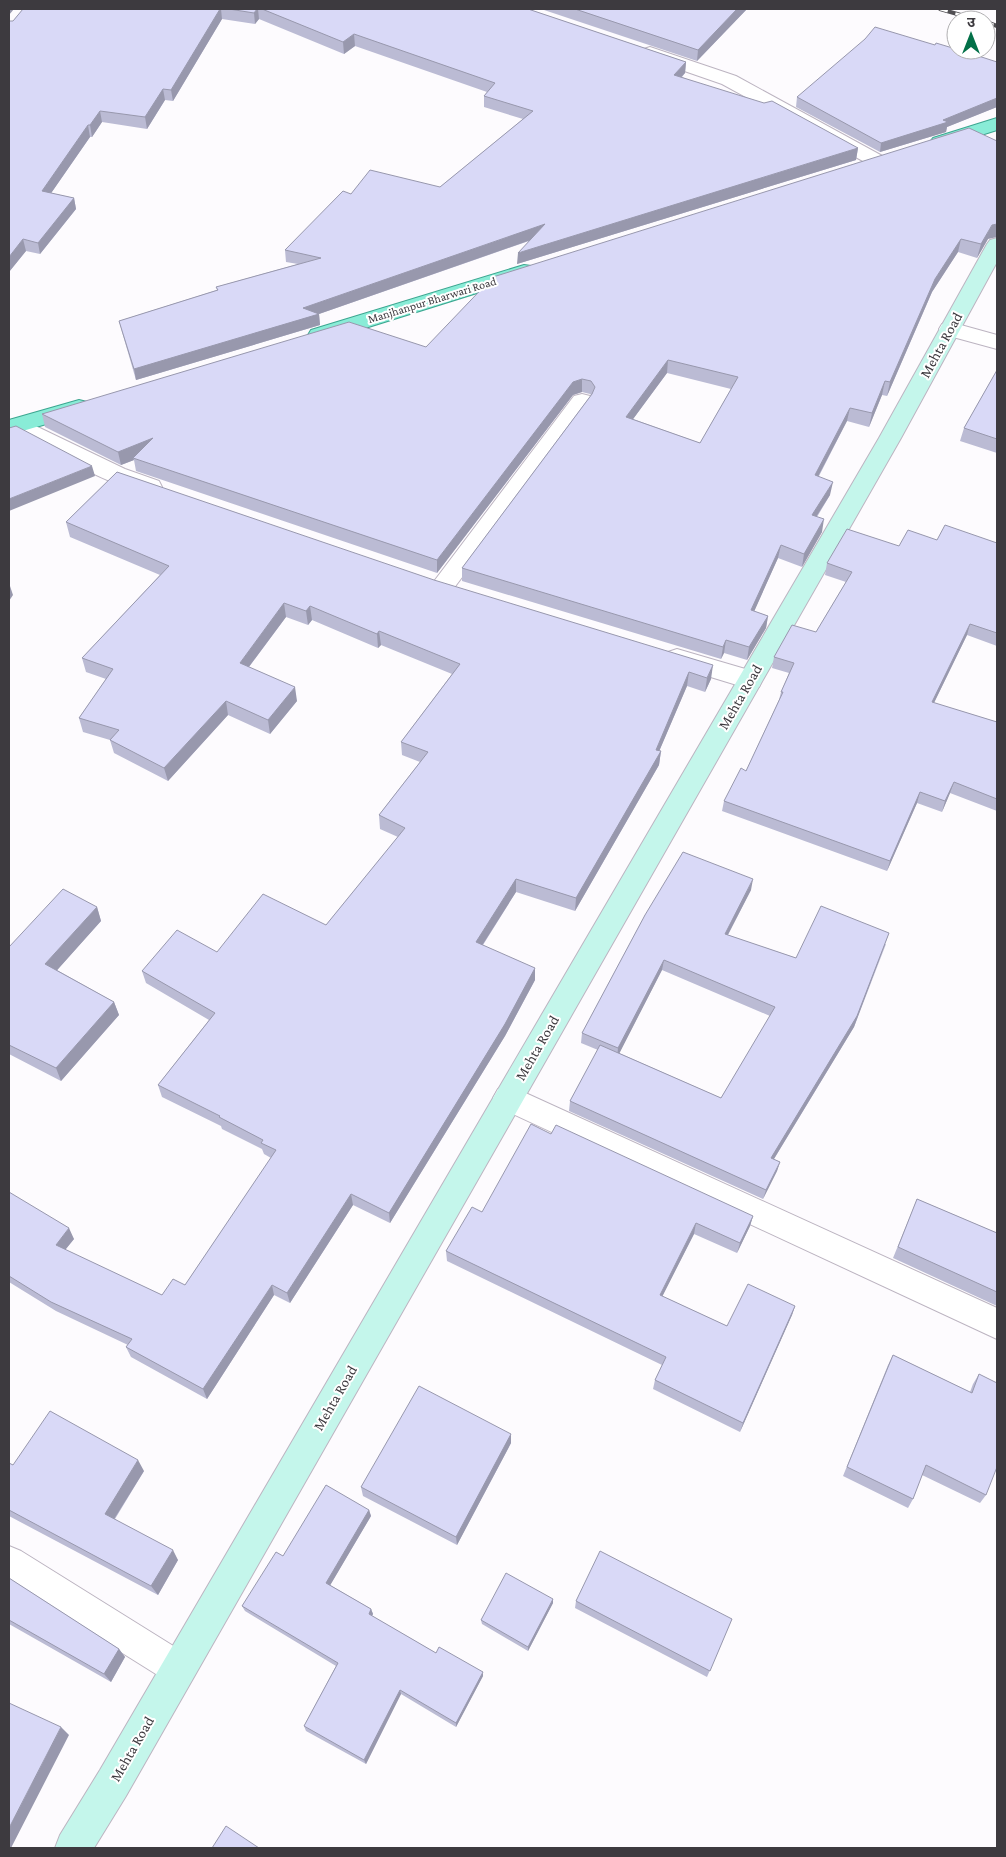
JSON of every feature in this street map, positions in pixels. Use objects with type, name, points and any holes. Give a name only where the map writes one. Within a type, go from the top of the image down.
[{"type":"main road","points":[[924,147],[997,124]]},
{"type":"main road","points":[[850,170],[888,159]]},
{"type":"main road","name":"Manjhanpur Bharwari Road","points":[[301,340],[547,264]]},
{"type":"main road","points":[[14,426],[94,402]]},
{"type":"street","points":[[637,49],[728,80],[888,159]]},
{"type":"street","name":"Mehta Road","points":[[73,1848],[179,1669],[750,680],[997,244]]},
{"type":"street","points":[[950,329],[997,342]]},
{"type":"street","points":[[443,585],[582,401]]},
{"type":"street","points":[[14,426],[117,475],[173,494]]},
{"type":"street","points":[[657,652],[750,680]]},
{"type":"street","points":[[508,1098],[996,1320]]},
{"type":"street","points":[[9,1563],[179,1669]]},
{"type":"building","points":[[23,9],[220,9],[171,90],[163,89],[145,117],[100,111],[90,125],[88,125],[42,191],[74,198],[38,243],[23,239],[9,257],[9,21],[13,21]]},
{"type":"building","points":[[229,9],[257,9],[254,13]]},
{"type":"building","points":[[262,9],[528,9],[686,62],[674,75],[764,103],[772,101],[858,148],[518,253],[545,224],[303,308],[319,314],[134,369],[119,321],[218,290],[216,287],[321,258],[285,250],[343,191],[351,194],[370,170],[440,187],[533,111],[484,96],[495,83],[354,34],[343,42]]},
{"type":"building","points":[[575,9],[737,9],[698,50]]},
{"type":"building","points":[[875,27],[935,45],[936,43],[946,46],[946,60],[991,60],[997,62],[997,98],[943,120],[948,122],[881,143],[797,97],[865,39]]},
{"type":"building","points":[[969,128],[997,141],[997,224],[992,225],[981,244],[961,239],[935,279],[890,382],[885,381],[872,413],[850,408],[815,475],[833,482],[812,515],[824,519],[804,554],[781,545],[751,610],[768,616],[749,647],[726,640],[723,647],[462,568],[592,394],[595,387],[591,381],[582,379],[573,382],[437,560],[133,458],[153,438],[118,452],[42,414],[349,322],[426,347],[493,277]],"holes":[[[668,360],[738,377],[700,443],[626,417]]]},
{"type":"building","points":[[997,370],[997,439],[964,428]]},
{"type":"building","points":[[16,426],[92,466],[9,499],[9,428]]},
{"type":"building","points":[[117,472],[434,580],[713,665],[707,678],[689,672],[656,750],[661,751],[576,898],[516,879],[476,942],[535,968],[505,1024],[389,1213],[351,1194],[287,1293],[272,1285],[203,1389],[126,1347],[132,1339],[51,1302],[9,1276],[9,1192],[69,1228],[56,1245],[162,1295],[173,1279],[185,1285],[276,1150],[261,1143],[263,1140],[220,1116],[158,1085],[215,1013],[142,971],[177,930],[217,952],[263,894],[326,925],[405,828],[379,815],[428,752],[401,742],[460,664],[379,631],[377,634],[310,606],[306,611],[284,603],[240,663],[295,687],[268,720],[226,701],[164,768],[110,740],[119,730],[79,718],[113,669],[82,658],[169,566],[66,522]]},
{"type":"building","points":[[945,525],[997,543],[997,633],[970,624],[932,702],[997,722],[997,799],[954,782],[945,801],[920,792],[890,861],[724,801],[741,768],[746,771],[783,692],[781,692],[794,663],[774,657],[792,625],[816,632],[852,572],[827,563],[847,529],[899,546],[908,530],[937,540]]},
{"type":"building","points":[[683,852],[753,879],[725,934],[796,958],[821,906],[889,933],[857,1016],[771,1158],[780,1162],[766,1190],[570,1101],[600,1045],[721,1098],[775,1007],[664,960],[618,1048],[582,1033],[645,915]]},
{"type":"building","points":[[63,889],[97,907],[45,964],[114,1002],[56,1068],[9,1045],[9,947]]},
{"type":"building","points":[[531,1124],[551,1134],[556,1125],[753,1216],[740,1243],[696,1223],[660,1295],[727,1326],[748,1284],[795,1306],[743,1423],[655,1380],[666,1357],[446,1251],[472,1207],[482,1212]]},
{"type":"building","points":[[917,1199],[997,1233],[997,1292],[898,1247]]},
{"type":"building","points":[[893,1355],[972,1393],[979,1374],[997,1383],[997,1467],[986,1495],[926,1465],[913,1499],[847,1467]]},
{"type":"building","points":[[419,1386],[511,1434],[456,1537],[361,1487]]},
{"type":"building","points":[[50,1411],[138,1460],[105,1514],[173,1550],[151,1586],[9,1510],[9,1463],[13,1465]]},
{"type":"building","points":[[326,1485],[369,1510],[326,1583],[371,1609],[369,1614],[436,1653],[439,1647],[483,1672],[456,1723],[400,1690],[364,1760],[304,1726],[338,1663],[242,1606],[276,1552],[283,1556]]},
{"type":"building","points":[[600,1551],[732,1619],[710,1671],[576,1601]]},
{"type":"building","points":[[506,1573],[553,1599],[528,1647],[481,1620]]},
{"type":"building","points":[[9,1578],[119,1649],[104,1674],[9,1620]]},
{"type":"building","points":[[9,1703],[61,1727],[9,1828]]},
{"type":"building","points":[[226,1826],[259,1848],[212,1848]]},
{"type":"railway","points":[[940,9],[946,11]]}]
